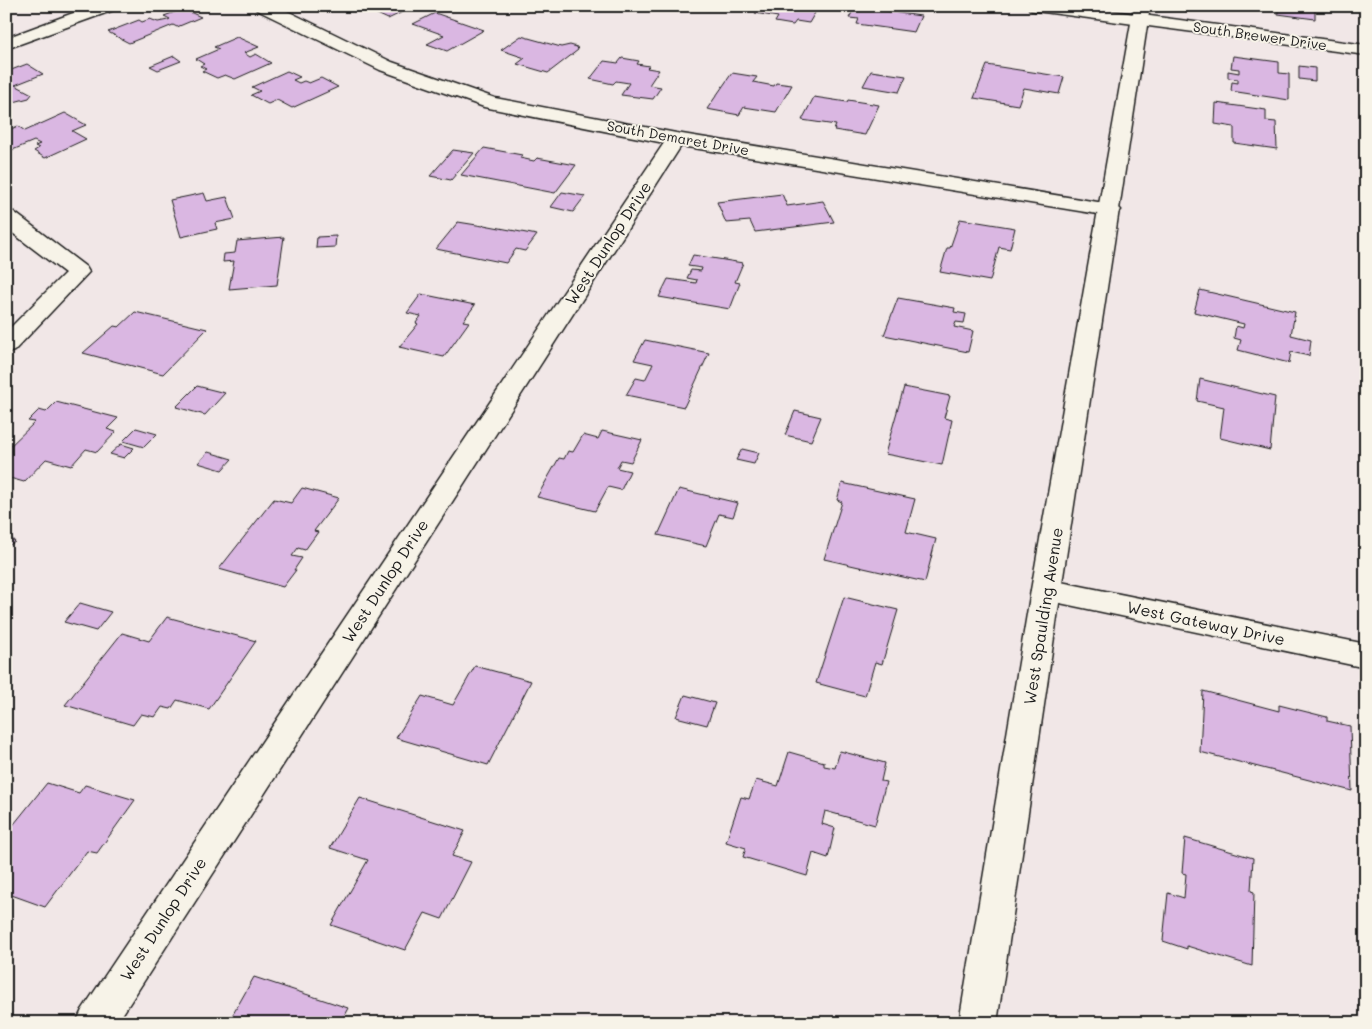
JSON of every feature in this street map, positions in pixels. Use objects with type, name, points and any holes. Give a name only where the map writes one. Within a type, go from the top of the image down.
[{"type":"street","points":[[6,44],[108,6]]},
{"type":"street","name":"South Demaret Drive","points":[[262,6],[386,66],[491,103],[676,139],[1110,210]]},
{"type":"street","name":"South Brewer Drive","points":[[1036,6],[1141,13],[1366,50]]},
{"type":"street","name":"West Spaulding Avenue","points":[[978,1023],[1046,590],[1141,13]]},
{"type":"street","name":"West Dunlop Drive","points":[[95,1023],[676,139]]},
{"type":"street","points":[[6,217],[78,272],[6,346]]},
{"type":"street","name":"West Gateway Drive","points":[[1046,590],[1366,656]]},
{"type":"building","points":[[360,6],[415,6],[388,19]]},
{"type":"building","points":[[683,6],[716,6],[714,9],[708,10]]},
{"type":"building","points":[[760,6],[819,6],[809,23],[796,21],[793,25],[775,22],[778,17],[755,13]]},
{"type":"building","points":[[1268,6],[1315,6],[1315,19],[1278,14],[1278,9]]},
{"type":"building","points":[[855,7],[921,16],[914,32],[857,24],[859,19],[849,18]]},
{"type":"building","points":[[183,9],[201,17],[177,27],[173,25],[129,43],[108,32],[139,20],[142,22],[150,19],[158,22],[168,20],[170,19],[164,16]]},
{"type":"building","points":[[435,13],[484,30],[447,51],[427,44],[444,35],[413,24]]},
{"type":"building","points":[[521,36],[561,47],[570,45],[577,47],[578,50],[548,73],[517,64],[525,58],[501,50]]},
{"type":"building","points":[[237,37],[259,47],[244,53],[250,57],[256,54],[271,63],[235,79],[225,75],[217,78],[202,71],[206,69],[200,66],[204,64],[196,59],[219,49],[214,47]]},
{"type":"building","points":[[174,56],[181,61],[158,70],[150,66]]},
{"type":"building","points":[[1233,56],[1279,62],[1279,73],[1289,74],[1289,100],[1231,91],[1232,82],[1238,83],[1238,79],[1228,78],[1228,71],[1239,73],[1239,69],[1231,68]]},
{"type":"building","points":[[622,58],[639,61],[637,64],[659,70],[649,85],[661,87],[653,99],[621,95],[629,83],[616,81],[613,84],[590,79],[604,61],[618,63]]},
{"type":"building","points":[[27,64],[43,74],[15,85],[32,94],[29,98],[6,104],[6,72]]},
{"type":"building","points":[[987,65],[1064,77],[1059,94],[1024,88],[1018,105],[974,98]]},
{"type":"building","points":[[1299,66],[1315,68],[1315,81],[1299,79]]},
{"type":"building","points":[[287,71],[300,77],[293,80],[299,83],[304,81],[309,83],[321,78],[338,87],[292,108],[277,100],[268,104],[251,95],[260,91],[252,87]]},
{"type":"building","points":[[871,71],[906,76],[899,92],[863,86]]},
{"type":"building","points":[[732,73],[757,77],[753,82],[774,86],[776,83],[792,85],[776,112],[744,107],[739,115],[707,109]]},
{"type":"building","points":[[814,97],[879,105],[865,135],[834,130],[836,125],[802,120]]},
{"type":"building","points":[[1216,103],[1266,110],[1266,121],[1276,122],[1277,149],[1234,143],[1234,127],[1215,124]]},
{"type":"building","points":[[65,113],[86,125],[72,131],[86,139],[45,158],[34,151],[39,148],[35,146],[40,144],[34,141],[10,151],[6,149],[6,131],[18,126],[25,131]]},
{"type":"building","points":[[484,148],[522,155],[520,158],[534,161],[537,158],[576,165],[555,193],[461,175]]},
{"type":"building","points":[[453,150],[474,153],[451,180],[430,176]]},
{"type":"building","points":[[562,192],[585,196],[573,212],[551,207]]},
{"type":"building","points":[[204,193],[207,201],[227,197],[235,219],[215,223],[217,229],[181,237],[170,200]]},
{"type":"building","points":[[782,194],[787,206],[823,201],[834,222],[755,232],[750,221],[726,223],[717,202]]},
{"type":"building","points":[[960,219],[1015,228],[1010,249],[999,247],[990,281],[940,272],[947,248],[950,248]]},
{"type":"building","points":[[458,222],[537,235],[525,251],[516,249],[506,263],[436,249]]},
{"type":"building","points":[[336,236],[335,247],[316,248],[317,237]]},
{"type":"building","points":[[284,237],[277,285],[229,289],[234,261],[223,262],[224,254],[235,253],[237,241]]},
{"type":"building","points":[[693,255],[743,263],[735,282],[740,283],[730,309],[659,297],[668,279],[696,283],[697,280],[687,278],[691,270],[701,271],[702,268],[688,266]]},
{"type":"building","points":[[1200,290],[1295,312],[1291,335],[1311,340],[1309,356],[1291,352],[1289,363],[1238,350],[1241,340],[1234,338],[1236,326],[1243,328],[1244,324],[1194,312]]},
{"type":"building","points":[[421,294],[475,305],[463,321],[469,322],[444,357],[399,347],[418,324],[416,323],[421,316],[407,313]]},
{"type":"building","points":[[898,298],[955,308],[954,312],[966,314],[964,323],[956,322],[954,327],[973,331],[968,352],[884,335]]},
{"type":"building","points":[[135,312],[207,329],[163,374],[83,353],[114,326],[119,327]]},
{"type":"building","points":[[645,340],[709,353],[684,407],[626,395],[636,378],[645,380],[653,364],[634,360]]},
{"type":"building","points":[[1200,379],[1275,397],[1270,450],[1220,438],[1224,407],[1197,401]]},
{"type":"building","points":[[197,386],[225,393],[205,415],[176,407]]},
{"type":"building","points":[[904,387],[950,396],[944,418],[952,420],[942,465],[885,454]]},
{"type":"building","points":[[56,402],[118,418],[107,429],[116,432],[97,452],[86,449],[71,466],[46,459],[24,482],[6,477],[6,455],[11,451],[6,450],[35,422],[28,421],[39,410],[46,412]]},
{"type":"building","points":[[795,411],[821,417],[811,441],[785,435]]},
{"type":"building","points":[[136,428],[157,434],[144,447],[123,441]]},
{"type":"building","points":[[602,431],[642,440],[631,462],[621,460],[617,468],[630,471],[621,490],[608,487],[595,511],[537,497],[559,458],[564,459],[568,451],[573,452],[583,435],[598,439]]},
{"type":"building","points":[[121,444],[134,448],[124,458],[110,454]]},
{"type":"building","points":[[742,449],[759,453],[754,464],[736,460]]},
{"type":"building","points":[[208,452],[232,459],[222,470],[198,463]]},
{"type":"building","points":[[842,483],[915,499],[906,532],[936,539],[925,582],[824,559],[842,502],[837,500]]},
{"type":"building","points":[[302,488],[339,498],[314,531],[318,532],[305,550],[298,548],[292,556],[302,558],[294,570],[296,570],[283,587],[219,569],[274,499],[291,503]]},
{"type":"building","points":[[679,489],[738,503],[733,517],[719,514],[706,546],[658,535]]},
{"type":"building","points":[[6,532],[15,542],[6,547]]},
{"type":"building","points":[[844,597],[898,610],[882,664],[875,662],[865,696],[816,683]]},
{"type":"building","points":[[80,603],[111,612],[96,631],[64,622]]},
{"type":"building","points":[[167,617],[256,641],[209,709],[177,700],[171,709],[162,707],[155,717],[141,714],[133,725],[65,705],[122,633],[149,641]]},
{"type":"building","points":[[475,666],[531,681],[488,765],[396,738],[422,696],[453,705]]},
{"type":"building","points":[[1203,691],[1279,711],[1279,705],[1327,717],[1327,721],[1350,726],[1352,791],[1200,752]]},
{"type":"building","points":[[685,695],[715,703],[707,725],[676,717]]},
{"type":"building","points":[[840,751],[885,763],[881,781],[886,782],[875,825],[825,811],[822,824],[835,828],[828,858],[813,853],[807,876],[743,857],[746,848],[726,842],[741,797],[749,799],[756,780],[778,786],[789,752],[824,762],[824,766],[835,768]]},
{"type":"building","points":[[47,783],[79,793],[85,785],[135,800],[97,853],[87,851],[45,907],[6,893],[6,834]]},
{"type":"building","points":[[360,798],[465,831],[452,856],[471,862],[442,919],[425,913],[405,950],[331,925],[368,860],[330,848]]},
{"type":"building","points":[[1185,838],[1253,858],[1251,891],[1254,892],[1252,966],[1187,946],[1187,949],[1163,941],[1168,893],[1184,898],[1186,874],[1182,873]]},
{"type":"building","points":[[254,977],[348,1008],[340,1023],[228,1023]]}]
